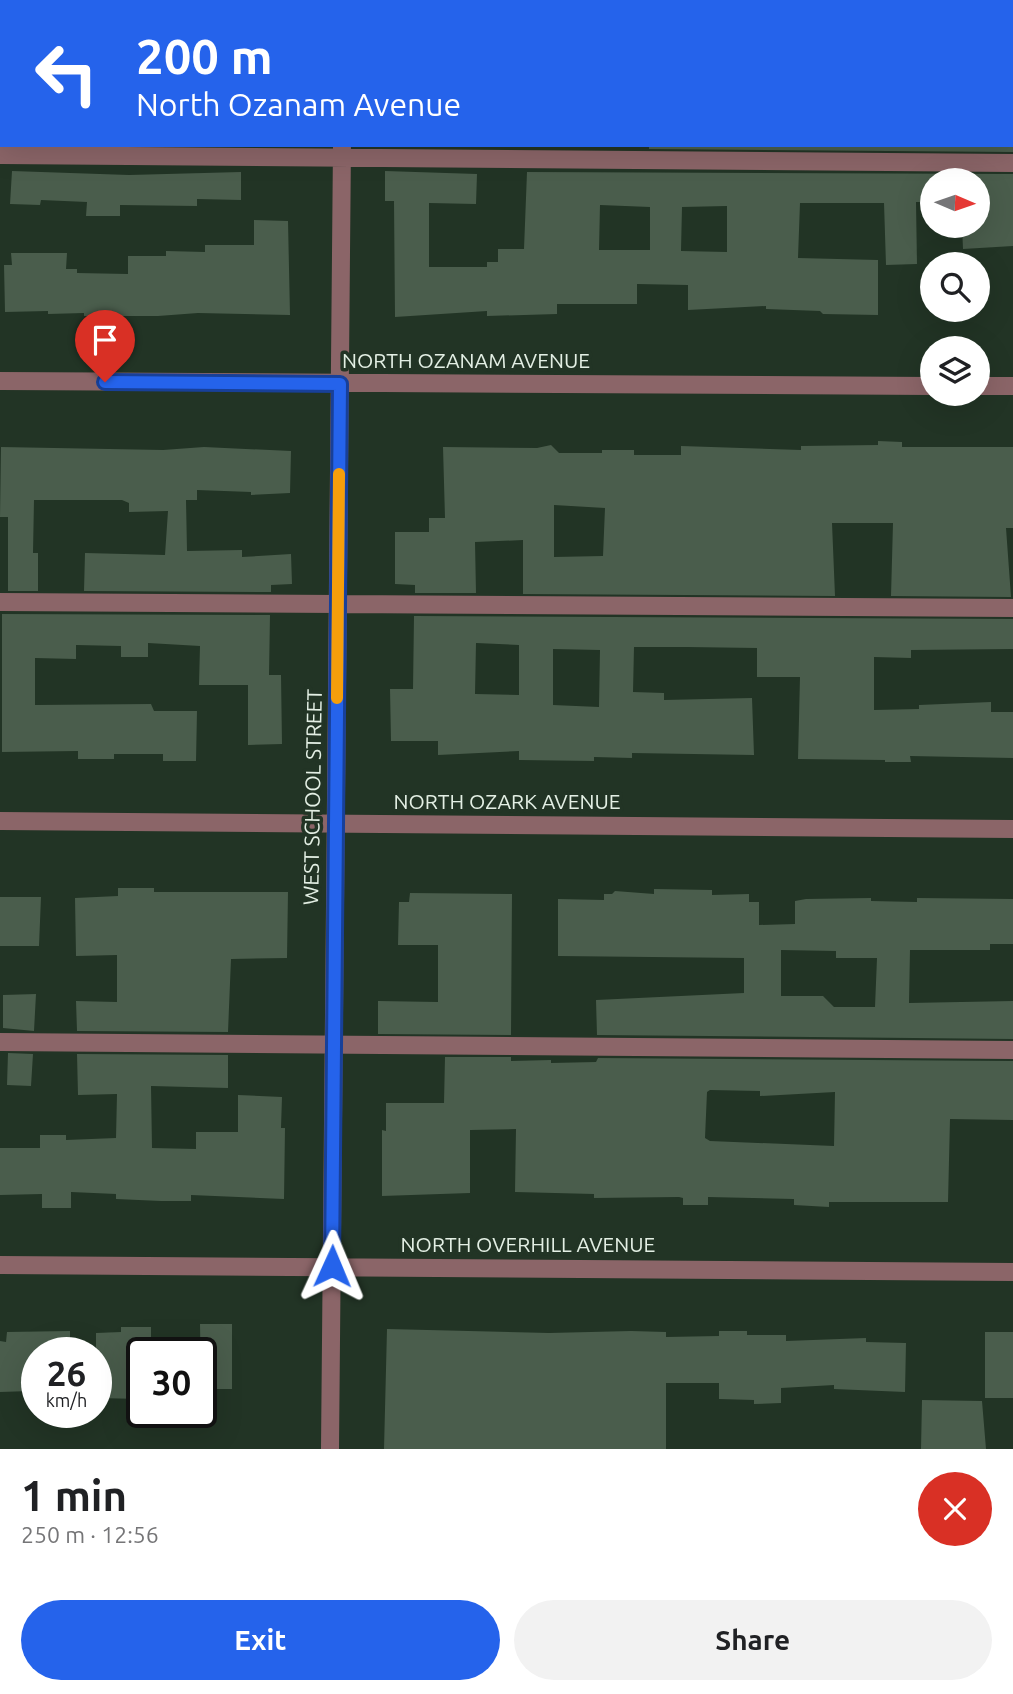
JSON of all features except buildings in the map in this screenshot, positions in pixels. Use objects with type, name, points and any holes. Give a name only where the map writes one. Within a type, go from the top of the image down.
[{"type":"street","points":[[0,156],[342,152],[1013,163]]},
{"type":"street","name":"WEST SCHOOL STREET","points":[[330,1449],[342,152]]},
{"type":"street","name":"NORTH OZANAM AVENUE","points":[[0,381],[920,386]]},
{"type":"street","points":[[990,386],[1013,386]]},
{"type":"street","points":[[0,602],[1013,608]]},
{"type":"street","name":"NORTH OZARK AVENUE","points":[[0,821],[1013,829]]},
{"type":"street","points":[[0,1042],[1013,1050]]},
{"type":"street","name":"NORTH OVERHILL AVENUE","points":[[0,1265],[1013,1272]]},
{"type":"slow traffic","points":[[337,698],[339,474]]},
{"type":"route","points":[[105,382],[340,384],[332,1266]]}]
